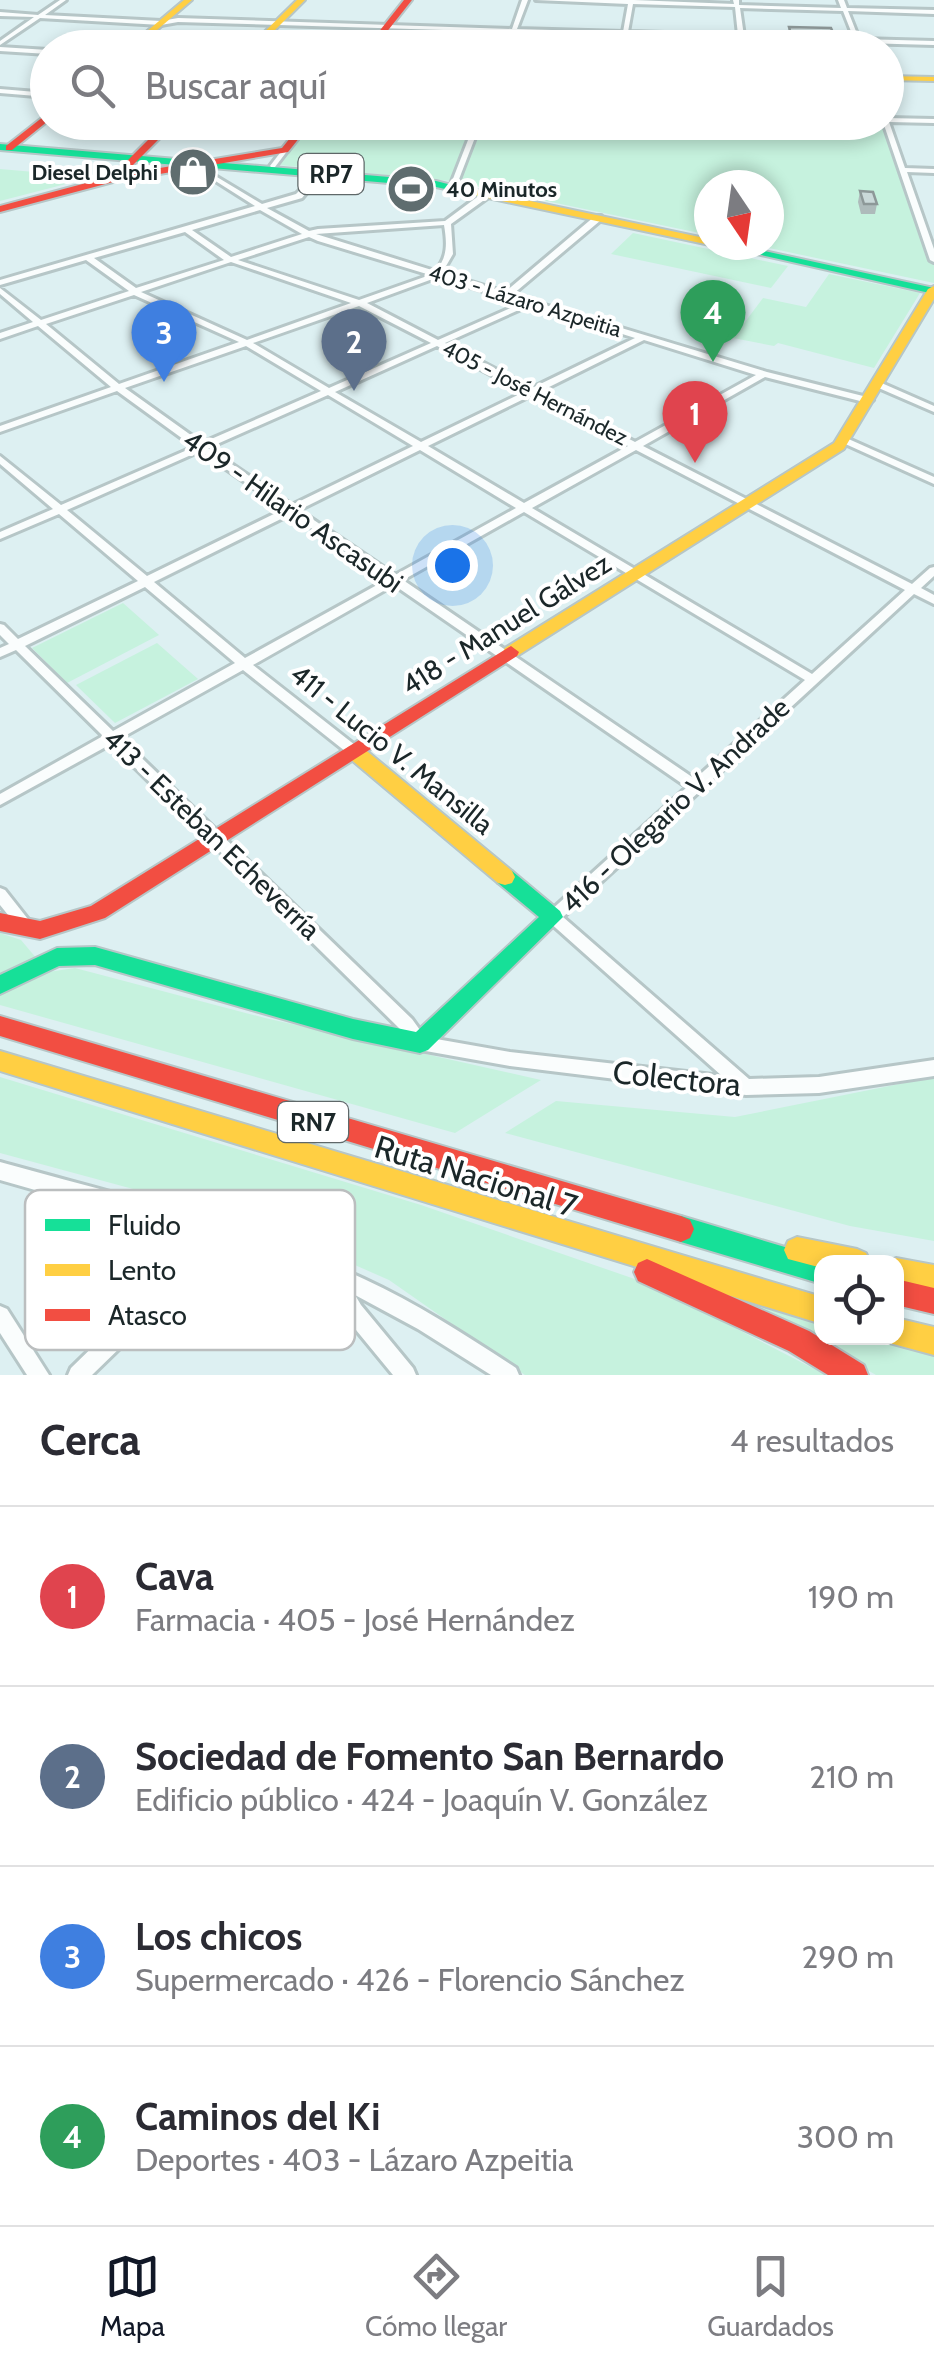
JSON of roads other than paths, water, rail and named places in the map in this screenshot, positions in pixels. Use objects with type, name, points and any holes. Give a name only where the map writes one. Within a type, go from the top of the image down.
[{"type":"main road","points":[[161,30],[188,0]]},
{"type":"main road","points":[[156,30],[201,0]]},
{"type":"main road","points":[[269,30],[300,0]]},
{"type":"main road","points":[[383,30],[408,0]]},
{"type":"main road","points":[[904,78],[934,79]]},
{"type":"main road","points":[[0,207],[132,165],[155,140]]},
{"type":"main road","points":[[203,166],[285,150],[293,140]]},
{"type":"main road","name":"RP7","points":[[12,146],[132,165],[320,173],[453,185]]},
{"type":"main road","name":"RP7","points":[[132,165],[230,162],[453,185],[694,237]]},
{"type":"main road","name":"RP7","points":[[489,193],[694,237]]},
{"type":"main road","points":[[784,254],[934,289]]},
{"type":"main road","points":[[784,258],[934,289]]},
{"type":"main road","name":"418 - Manuel Gálvez","points":[[34,929],[98,912],[750,504],[844,440],[934,289]]},
{"type":"main road","name":"411 - Lucio V. Mansilla","points":[[355,752],[553,917]]},
{"type":"main road","name":"416 - Olegario V. Andrade","points":[[420,1043],[553,917]]},
{"type":"main road","points":[[0,922],[34,929]]},
{"type":"main road","points":[[0,985],[56,958],[95,956],[354,1030],[420,1043]]},
{"type":"main road","name":"Ruta Nacional 7","points":[[0,1026],[814,1269]]},
{"type":"main road","name":"Ruta Nacional 7","points":[[0,1061],[814,1309]]},
{"type":"main road","points":[[627,1214],[823,1255]]},
{"type":"main road","points":[[519,1220],[724,1305],[798,1340],[854,1375]]},
{"type":"main road","points":[[904,1272],[934,1278]]},
{"type":"main road","points":[[904,1294],[934,1301]]},
{"type":"main road","points":[[904,1334],[934,1342]]},
{"type":"street","points":[[0,46],[63,0]]},
{"type":"street","points":[[0,14],[514,30],[525,0]]},
{"type":"street","points":[[539,0],[934,12]]},
{"type":"street","points":[[840,0],[853,30]]},
{"type":"street","points":[[626,30],[630,1]]},
{"type":"street","points":[[736,3],[740,30]]},
{"type":"street","points":[[904,43],[934,43]]},
{"type":"street","points":[[0,46],[30,50]]},
{"type":"street","points":[[0,91],[30,94]]},
{"type":"street","points":[[904,121],[934,121]]},
{"type":"street","points":[[453,185],[471,140]]},
{"type":"street","points":[[893,140],[934,258]]},
{"type":"street","points":[[273,166],[285,150]]},
{"type":"street","name":"403 - Lázaro Azpeitia","points":[[203,166],[259,207],[308,234],[764,374],[872,392],[934,409]]},
{"type":"street","points":[[903,170],[934,170]]},
{"type":"street","points":[[0,286],[299,196],[320,173]]},
{"type":"street","points":[[0,336],[308,234],[448,223],[489,193]]},
{"type":"street","points":[[508,295],[598,218]]},
{"type":"street","points":[[0,429],[438,274],[451,251],[448,223]]},
{"type":"street","points":[[922,226],[934,227]]},
{"type":"street","name":"405 - José Hernández","points":[[185,228],[228,260],[362,304],[934,600]]},
{"type":"street","points":[[87,257],[137,293],[247,344],[812,679]]},
{"type":"street","name":"409 - Hilario Ascasubi","points":[[0,286],[39,324],[118,388],[694,786]]},
{"type":"street","points":[[0,536],[531,302]]},
{"type":"street","points":[[0,653],[643,337]]},
{"type":"street","points":[[0,800],[764,374]]},
{"type":"street","points":[[920,403],[934,394]]},
{"type":"street","points":[[844,440],[934,481]]},
{"type":"street","name":"411 - Lucio V. Mansilla","points":[[0,459],[355,752]]},
{"type":"street","name":"416 - Olegario V. Andrade","points":[[553,917],[934,570]]},
{"type":"street","name":"413 - Esteban Echeverría","points":[[0,628],[406,1024],[420,1043]]},
{"type":"street","points":[[0,894],[34,929]]},
{"type":"street","name":"411 - Lucio V. Mansilla","points":[[553,917],[746,1087]]},
{"type":"street","name":"Colectora","points":[[420,1043],[510,1059],[746,1087],[819,1085],[934,1068]]},
{"type":"street","points":[[0,1171],[65,1190]]},
{"type":"street","points":[[355,1286],[415,1316],[509,1375]]},
{"type":"street","points":[[355,1313],[406,1375]]},
{"type":"street","points":[[0,1316],[40,1375]]},
{"type":"street","points":[[78,1375],[104,1350]]},
{"type":"place","name":"Diesel Delphi","points":[[193,172]]},
{"type":"place","name":"40 Minutos","points":[[411,189]]},
{"type":"place","name":"Caminos del Ki","points":[[713,362]]},
{"type":"place","name":"Los chicos","points":[[164,382]]},
{"type":"place","name":"Sociedad de Fomento San Bernardo","points":[[354,391]]},
{"type":"place","name":"Cava","points":[[695,463]]}]
